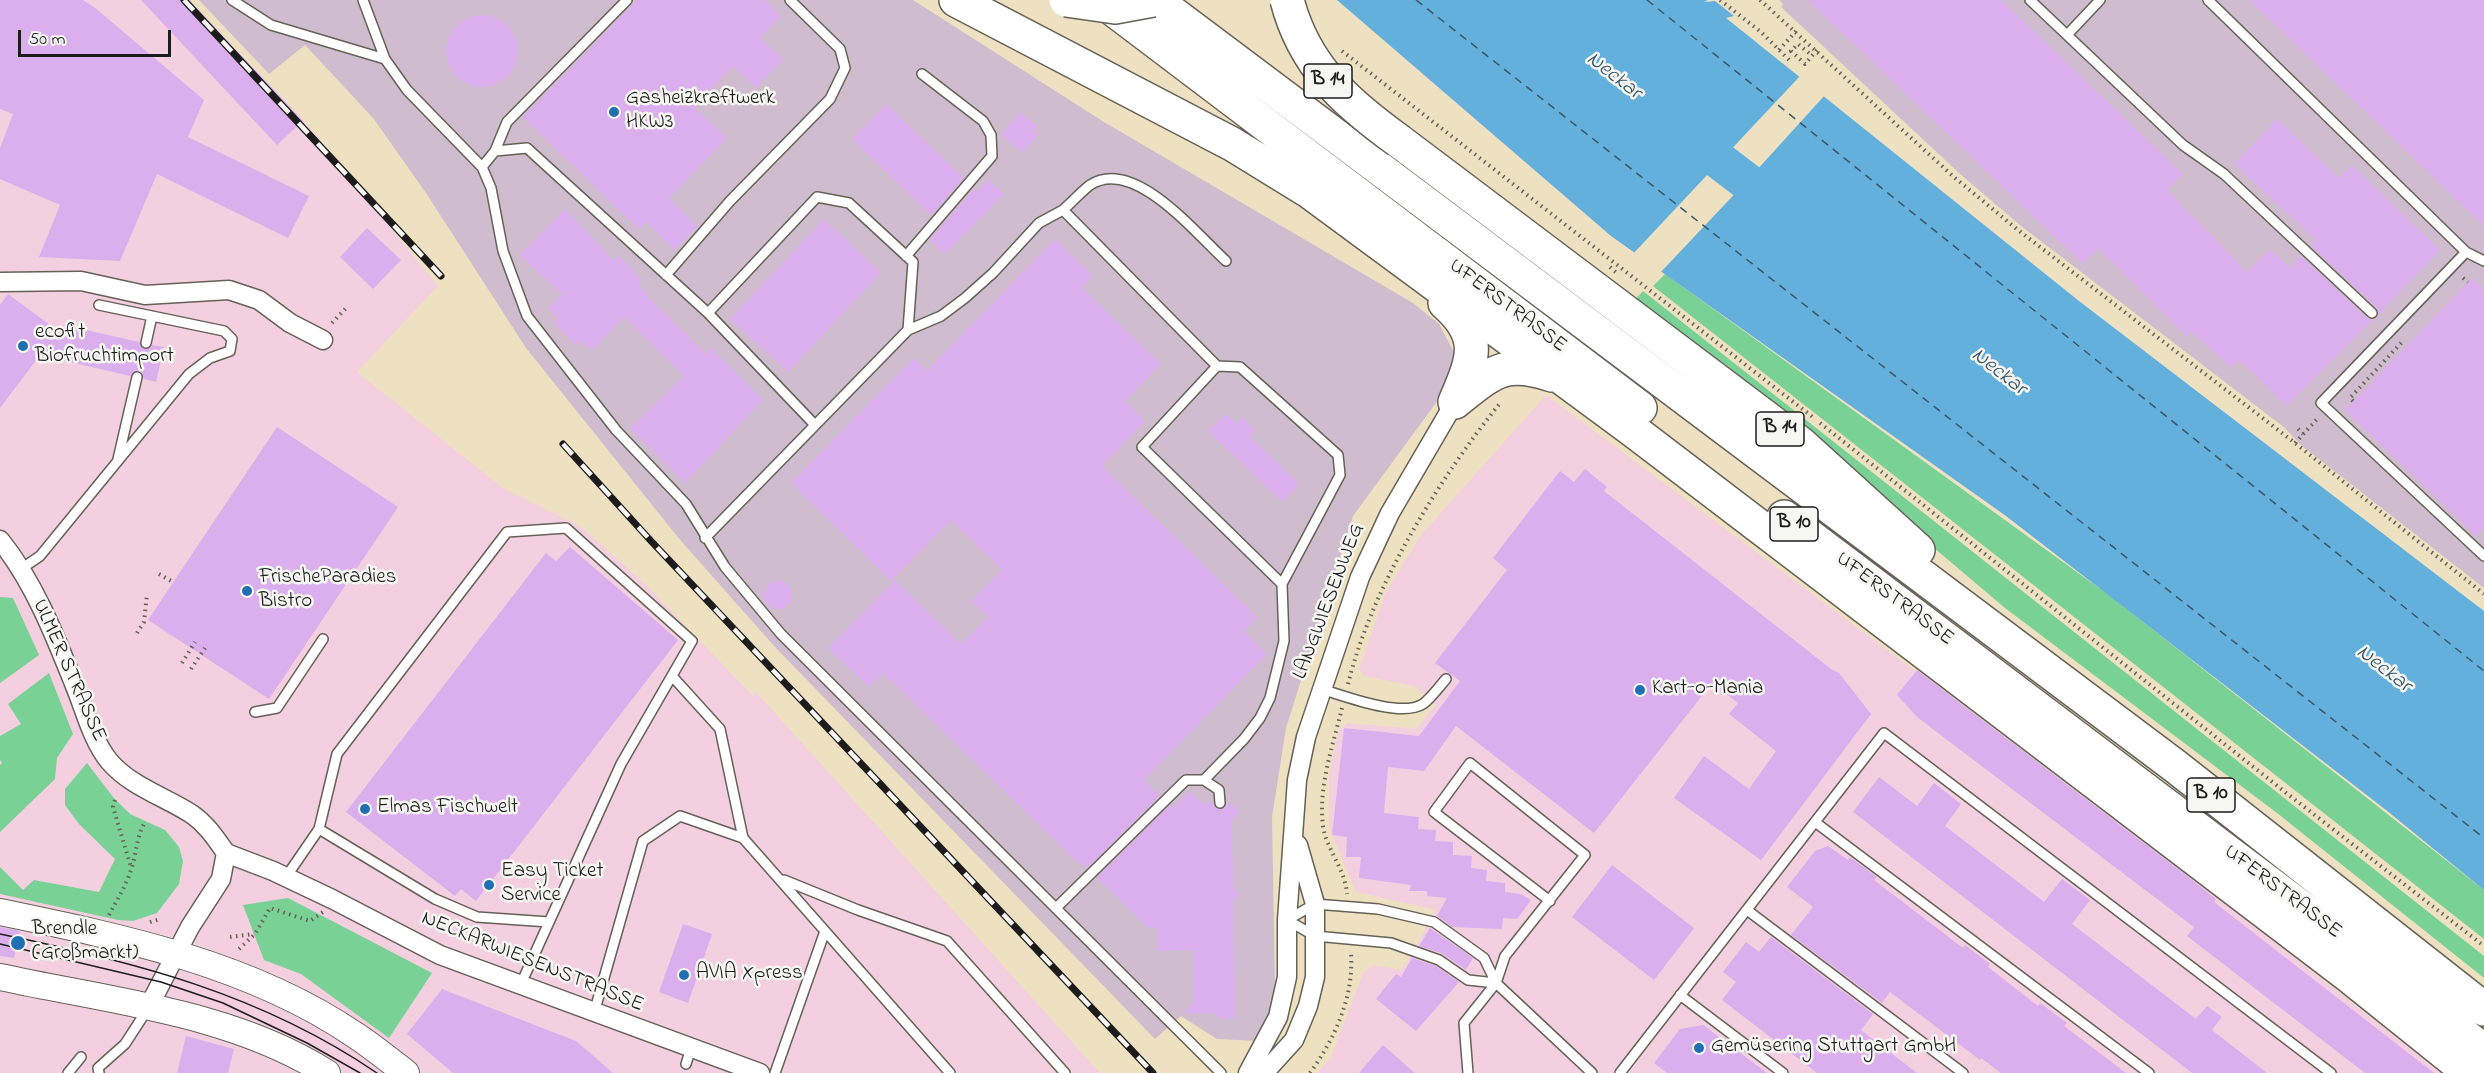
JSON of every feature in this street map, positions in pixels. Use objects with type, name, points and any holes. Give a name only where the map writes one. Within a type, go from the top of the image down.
[{"type":"highway","points":[[956,0],[1232,144],[1310,192],[1412,265],[2340,969],[2470,1073]]},
{"type":"highway","points":[[1066,0],[1115,7],[1154,0]]},
{"type":"highway","name":"UFERSTRASSE","points":[[1101,0],[2318,920],[2484,1051]]},
{"type":"highway","name":"UFERSTRASSE","points":[[1154,0],[2175,766],[2484,1009]]},
{"type":"highway","name":"B 14","points":[[1287,0],[1294,27],[1310,58],[1332,86],[1399,141],[1801,444],[1920,552],[1934,585]]},
{"type":"highway","points":[[1412,265],[1438,297],[1461,318],[1468,330],[1472,343],[1469,368],[1455,402]]},
{"type":"highway","points":[[1455,402],[1496,372],[1511,367],[1529,368],[1564,380]]},
{"type":"street","points":[[0,282],[81,281],[145,295],[229,290],[259,300],[290,323],[323,340]]},
{"type":"street","name":"LANGWIESENWEG","points":[[1248,1073],[1278,1017],[1287,977],[1287,920],[1295,835],[1297,780],[1305,737],[1360,578],[1384,524],[1455,402]]},
{"type":"street","name":"ULMER STRASSE","points":[[3,551],[21,569],[62,654],[96,738],[109,761],[126,776],[194,816],[214,835],[226,853]]},
{"type":"street","name":"LANGWIESENWEG","points":[[1264,1073],[1294,1040],[1308,1006],[1315,977],[1316,903],[1295,835]]},
{"type":"street","points":[[148,1008],[176,954],[221,879],[226,853]]},
{"type":"street","name":"NECKARWIESENSTRASSE","points":[[226,853],[286,877],[440,955],[594,1013],[689,1056],[760,1073]]},
{"type":"street","points":[[0,912],[103,934],[176,954],[245,978],[287,997],[354,1034],[406,1073]]},
{"type":"street","points":[[0,977],[148,1008],[223,1027],[273,1045],[327,1073]]},
{"type":"lane","points":[[232,0],[270,25],[385,58]]},
{"type":"lane","points":[[363,0],[385,58],[407,90],[482,167],[491,188],[503,251],[527,316],[616,430],[686,504],[725,567],[781,634],[1221,1073]]},
{"type":"lane","points":[[482,167],[495,150],[507,123],[627,0]]},
{"type":"lane","points":[[666,275],[730,201],[830,99],[845,69],[840,49],[790,0]]},
{"type":"lane","points":[[2030,0],[2183,145],[2224,174],[2372,313]]},
{"type":"lane","points":[[2067,35],[2100,0]]},
{"type":"lane","points":[[2208,0],[2466,252],[2484,261]]},
{"type":"lane","points":[[906,256],[992,156],[991,135],[983,121],[922,74]]},
{"type":"lane","points":[[495,150],[527,148],[708,313],[815,425]]},
{"type":"lane","points":[[705,538],[908,330],[941,316],[965,298],[993,273],[1038,223],[1063,210],[1091,184],[1109,178],[1123,178],[1137,183],[1154,195],[1226,261]]},
{"type":"lane","points":[[708,313],[817,197],[849,203],[913,262],[908,330]]},
{"type":"lane","points":[[1063,210],[1217,366],[1240,367],[1338,455],[1340,475],[1282,584],[1284,641],[1270,698],[1260,718],[1244,740],[1204,780]]},
{"type":"lane","points":[[2466,252],[2321,403],[2484,556]]},
{"type":"lane","points":[[21,569],[40,556],[189,374],[210,358],[230,351],[232,339],[224,331],[99,305]]},
{"type":"lane","points":[[146,343],[152,316]]},
{"type":"lane","points":[[1217,366],[1142,447],[1282,584]]},
{"type":"lane","points":[[117,462],[137,377]]},
{"type":"lane","points":[[286,877],[319,829],[337,754],[507,532],[566,528],[692,641],[621,764],[520,986]]},
{"type":"lane","points":[[255,712],[277,708],[323,639]]},
{"type":"lane","points":[[672,676],[720,729],[743,838]]},
{"type":"lane","points":[[1320,689],[1383,707],[1406,708],[1422,704],[1446,679]]},
{"type":"lane","points":[[1620,1073],[1884,733],[2331,1073]]},
{"type":"lane","points":[[1468,1073],[1464,1023],[1496,983],[1505,956],[1550,901],[1585,855],[1470,763],[1434,812],[1550,901]]},
{"type":"lane","points":[[1056,908],[1186,780],[1204,780],[1219,790],[1220,803]]},
{"type":"lane","points":[[594,1013],[643,841],[680,816],[743,838],[950,1073]]},
{"type":"lane","points":[[1815,822],[2149,1073]]},
{"type":"lane","points":[[319,829],[435,899],[477,917],[549,922]]},
{"type":"lane","points":[[780,879],[858,910],[948,941],[1065,1073]]},
{"type":"lane","points":[[1496,983],[1468,980],[1439,960],[1391,943],[1315,936],[1287,920],[1316,903],[1378,909],[1434,922],[1484,957],[1496,983],[1592,1073]]},
{"type":"lane","points":[[1747,910],[1963,1073]]},
{"type":"lane","points":[[775,1073],[825,930]]},
{"type":"lane","points":[[1680,995],[1783,1073]]},
{"type":"lane","points":[[99,1073],[98,1068],[125,1044],[148,1008]]},
{"type":"lane","points":[[68,1073],[81,1057]]},
{"type":"path","points":[[1720,0],[1761,32],[1789,60]]},
{"type":"path","points":[[1760,0],[2018,231],[2295,443],[2484,594]]},
{"type":"path","points":[[1779,50],[1796,31]]},
{"type":"path","points":[[1809,53],[1798,44],[1791,51],[1805,64],[1817,50]]},
{"type":"path","points":[[1341,50],[1616,265],[1646,285],[2285,792],[2484,946]]},
{"type":"path","points":[[1610,267],[1618,274]]},
{"type":"path","points":[[2455,286],[2468,273]]},
{"type":"path","points":[[2463,278],[2468,282]]},
{"type":"path","points":[[2353,401],[2350,398],[2407,338]]},
{"type":"path","points":[[1352,669],[1383,585],[1461,455],[1501,401]]},
{"type":"path","points":[[2295,443],[2308,428]]},
{"type":"path","points":[[2298,429],[2303,434]]},
{"type":"path","points":[[159,574],[173,582]]},
{"type":"path","points":[[137,633],[144,622],[147,594]]},
{"type":"path","points":[[182,663],[195,642]]},
{"type":"path","points":[[191,669],[205,648]]},
{"type":"path","points":[[1339,718],[1324,777],[1323,827],[1346,879]]},
{"type":"path","points":[[115,800],[113,807],[131,868]]},
{"type":"path","points":[[106,920],[123,894],[138,834],[145,822]]},
{"type":"path","points":[[239,949],[255,934],[270,908],[310,921],[319,918],[332,899]]},
{"type":"path","points":[[230,937],[255,934]]},
{"type":"path","points":[[1310,1073],[1324,1053],[1339,1022],[1353,970]]},
{"type":"shaded area","points":[[0,0],[189,0],[305,122],[438,286],[357,372],[503,488],[580,526],[643,582],[752,695],[756,692],[1100,1073],[0,1073]]},
{"type":"shaded area","points":[[199,0],[913,0],[1104,122],[1413,303],[1439,324],[1455,354],[1441,396],[1353,516],[1286,728],[1272,817],[1275,989],[1272,1015],[1258,1041],[1217,1039],[1181,1016],[1155,1039],[775,647],[681,541],[526,348],[426,193],[373,118],[305,45],[269,74]]},
{"type":"shaded area","points":[[1779,0],[2484,0],[2484,588],[2301,445],[2285,428],[2021,226],[1959,173],[1781,7],[1783,4]]},
{"type":"shaded area","points":[[1546,395],[2224,902],[2442,1073],[1317,1073],[1331,1057],[1363,973],[1373,965],[1402,970],[1436,910],[1356,892],[1329,827],[1329,777],[1338,731],[1347,723],[1416,729],[1435,705],[1414,686],[1364,676],[1359,669],[1385,594],[1421,535]]},
{"type":"green space","points":[[1665,274],[2110,596],[2484,890],[2484,939],[1653,286]]},
{"type":"green space","points":[[1643,291],[2484,956],[2484,978],[2277,813],[2005,608],[1888,509],[1631,304]]},
{"type":"green space","points":[[0,597],[13,598],[39,655],[0,683]]},
{"type":"green space","points":[[49,673],[73,734],[57,758],[55,779],[0,832],[0,765],[2,763],[0,736],[21,724],[8,704]]},
{"type":"green space","points":[[87,763],[113,797],[130,814],[165,830],[179,847],[183,861],[179,884],[157,913],[133,921],[118,920],[0,894],[0,867],[23,890],[34,880],[99,892],[115,859],[79,824],[65,805],[65,789]]},
{"type":"green space","points":[[288,898],[432,973],[389,1038],[301,974],[264,960],[243,905]]},
{"type":"water","points":[[1337,0],[1715,1],[1734,16],[1726,18],[2079,301],[2484,611],[2484,890],[2386,810],[2006,516],[1611,236]],"holes":[[[1725,154],[1729,154],[1747,171],[1748,181],[1736,183],[1718,166],[1717,162]]]},
{"type":"pier","points":[[1801,75],[1825,95],[1659,274],[1632,255]],"holes":[[[1726,157],[1744,172],[1745,179],[1737,180],[1721,164]]]},
{"type":"building","points":[[0,0],[83,0],[94,7],[204,100],[188,137],[309,196],[288,238],[157,174],[120,261],[39,257],[60,205],[0,179],[0,148],[13,114],[0,109]]},
{"type":"building","points":[[141,0],[189,0],[303,121],[277,145]]},
{"type":"building","name":"Gasheizkraftwerk HKW3","points":[[637,0],[765,0],[781,16],[760,38],[783,59],[756,88],[733,66],[694,107],[727,138],[669,198],[697,227],[674,250],[646,222],[639,229],[523,117]]},
{"type":"building","points":[[1808,0],[2001,0],[2183,174],[2167,190],[2247,272],[2270,249],[2290,268],[2301,256],[2367,318],[2373,320],[2287,406],[2239,360],[2231,368],[2191,331],[2186,336],[2098,248],[2083,264]]},
{"type":"building","points":[[2249,0],[2484,0],[2484,226]]},
{"type":"building","points":[[482,15],[502,21],[512,31],[518,51],[512,71],[502,81],[482,87],[462,81],[452,71],[446,51],[452,31],[462,21]]},
{"type":"building","points":[[886,104],[964,178],[931,216],[852,139]]},
{"type":"building","points":[[1020,112],[1037,126],[1033,131],[1038,134],[1023,153],[1001,135]]},
{"type":"building","points":[[2277,119],[2339,178],[2352,165],[2440,250],[2379,314],[2377,308],[2311,246],[2316,240],[2234,164]]},
{"type":"building","points":[[989,180],[1004,194],[944,254],[930,240],[974,188],[977,192]]},
{"type":"building","points":[[565,209],[614,261],[619,256],[642,280],[638,284],[648,294],[646,295],[706,354],[711,348],[763,400],[685,483],[630,428],[684,376],[624,317],[591,351],[582,341],[577,346],[554,323],[558,318],[548,308],[562,295],[520,255]]},
{"type":"building","points":[[824,219],[881,273],[788,372],[730,319]]},
{"type":"building","points":[[367,228],[401,260],[373,289],[340,257]]},
{"type":"building","points":[[1055,239],[1093,276],[1082,288],[1161,364],[1125,401],[1145,421],[1102,466],[1257,617],[1244,631],[1267,654],[1144,780],[1160,796],[1087,868],[1082,862],[1080,865],[883,673],[869,687],[828,648],[895,580],[961,644],[988,617],[971,601],[1002,570],[951,520],[891,581],[791,483],[914,358],[927,371]]},
{"type":"building","points":[[2472,278],[2484,290],[2484,528],[2476,536],[2345,410]]},
{"type":"building","points":[[8,294],[62,334],[64,325],[139,342],[144,349],[152,345],[164,347],[156,382],[144,379],[138,370],[130,376],[40,355],[0,408],[0,305]]},
{"type":"building","points":[[1226,414],[1236,423],[1242,417],[1256,431],[1250,437],[1299,484],[1282,502],[1208,431]]},
{"type":"building","points":[[277,427],[398,507],[269,699],[148,620]]},
{"type":"building","points":[[1585,469],[1607,487],[1604,491],[1839,673],[1871,714],[1761,860],[1674,798],[1704,756],[1749,789],[1776,751],[1729,714],[1738,703],[1712,683],[1594,833],[1456,726],[1424,771],[1388,767],[1384,813],[1419,817],[1418,829],[1436,830],[1435,841],[1453,842],[1453,855],[1472,856],[1471,868],[1487,870],[1486,881],[1505,883],[1505,892],[1521,894],[1531,900],[1517,919],[1503,918],[1502,929],[1452,927],[1437,916],[1447,898],[1427,896],[1427,891],[1409,891],[1411,885],[1359,878],[1361,857],[1346,857],[1347,837],[1332,835],[1344,728],[1419,736],[1460,681],[1435,663],[1507,570],[1493,558],[1560,471],[1574,482]]},
{"type":"building","points":[[570,547],[678,640],[476,901],[461,889],[455,896],[346,812],[546,553],[556,561]]},
{"type":"building","points":[[778,581],[788,585],[792,595],[788,605],[778,609],[768,605],[764,595],[768,585]]},
{"type":"building","points":[[1917,670],[2183,873],[2216,899],[2214,902],[2434,1073],[2365,1073],[2187,936],[2194,927],[1917,717],[1897,695]]},
{"type":"building","points":[[1879,777],[1917,806],[1934,783],[1961,804],[1945,826],[2044,902],[2062,879],[2090,900],[2072,924],[2196,1019],[2207,1006],[2222,1017],[2212,1030],[2267,1073],[2192,1073],[1853,812]]},
{"type":"building","points":[[1190,791],[1201,803],[1213,803],[1220,810],[1227,804],[1232,804],[1240,812],[1232,820],[1233,886],[1240,894],[1233,902],[1236,1018],[1219,1019],[1214,1013],[1184,1013],[1194,1001],[1194,950],[1158,951],[1157,928],[1147,927],[1097,877],[1170,805],[1173,808]]},
{"type":"building","points":[[1828,846],[1848,860],[1850,857],[1877,877],[1874,880],[1963,948],[1965,945],[1990,964],[1988,967],[2038,1006],[2040,1003],[2067,1023],[2064,1026],[2126,1073],[2001,1073],[1981,1058],[1980,1060],[1890,992],[1882,1003],[1791,935],[1813,907],[1787,887],[1815,851]]},
{"type":"building","points":[[1612,865],[1694,928],[1654,980],[1572,917]]},
{"type":"building","points":[[683,924],[712,934],[688,1003],[659,992]]},
{"type":"building","points":[[0,927],[20,931],[14,958],[0,956]]},
{"type":"building","points":[[1430,928],[1473,958],[1466,970],[1443,954],[1419,946]]},
{"type":"building","points":[[1771,937],[1873,1014],[1861,1030],[1917,1073],[1817,1073],[1722,1000],[1736,982],[1723,972],[1746,942],[1759,952]]},
{"type":"building","points":[[1412,958],[1436,966],[1459,982],[1416,1031],[1376,999],[1396,974],[1401,977]]},
{"type":"building","points":[[442,989],[576,1041],[613,1073],[453,1073],[407,1034]]},
{"type":"building","name":"Gemüsering Stuttgart GmbH","points":[[1703,1025],[1767,1073],[1667,1073],[1654,1063],[1680,1029]]},
{"type":"building","points":[[186,1036],[234,1049],[228,1073],[177,1073]]},
{"type":"building","points":[[1383,1045],[1415,1073],[1359,1073]]},
{"type":"waterway","name":"Neckar","points":[[1678,129],[1788,213]]},
{"type":"ferry route","points":[[1416,0],[2484,838]]},
{"type":"ferry route","points":[[1647,0],[2484,671]]},
{"type":"tram line","points":[[0,934],[100,956],[196,984],[288,1022],[333,1045],[377,1073]]},
{"type":"tram line","points":[[0,944],[161,982],[223,1003],[307,1043],[360,1073]]},
{"type":"railway","points":[[184,0],[441,276]]},
{"type":"railway","points":[[563,444],[651,541],[1153,1073]]},
{"type":"place","name":"Gasheizkraftwerk HKW3","points":[[614,112]]},
{"type":"place","name":"ecofit Biofruchtimport","points":[[23,346]]},
{"type":"place","name":"FrischeParadies Bistro","points":[[247,591]]},
{"type":"place","name":"Kart-o-Mania","points":[[1640,690]]},
{"type":"place","name":"Elmas Fischwelt","points":[[365,809]]},
{"type":"place","name":"Easy Ticket Service","points":[[489,885]]},
{"type":"place","name":"Brendle (Großmarkt)","points":[[18,943]]},
{"type":"place","name":"AVIA Xpress","points":[[684,975]]},
{"type":"place","name":"Gemüsering Stuttgart GmbH","points":[[1699,1048]]}]
